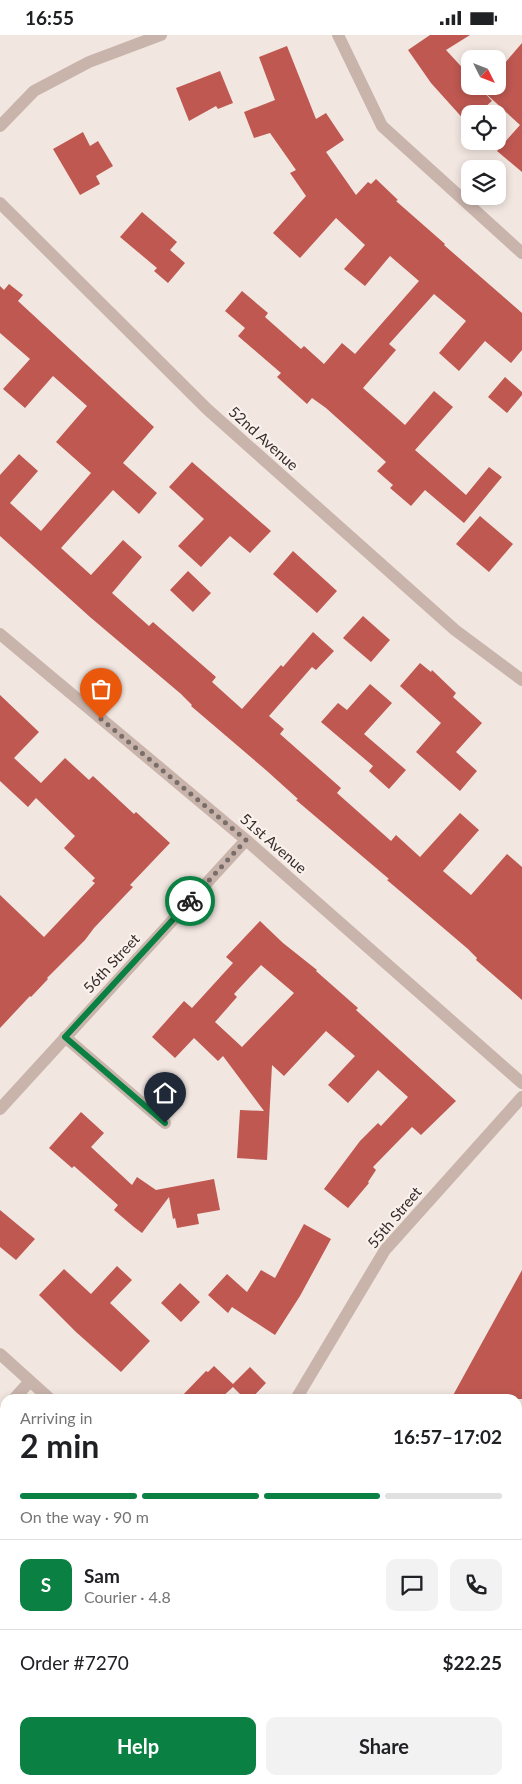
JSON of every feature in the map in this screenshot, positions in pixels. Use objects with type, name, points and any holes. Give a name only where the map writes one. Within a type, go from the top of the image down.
[{"type":"street","points":[[0,126],[34,91],[89,61],[161,35]]},
{"type":"street","points":[[338,35],[382,126],[522,253]]},
{"type":"street","name":"52nd Avenue","points":[[0,203],[207,409],[455,630],[522,680]]},
{"type":"street","name":"51st Avenue","points":[[0,634],[246,840],[522,1083]]},
{"type":"street","name":"56th Street","points":[[0,1109],[246,840]]},
{"type":"street","points":[[65,1037],[165,1123]]},
{"type":"street","name":"55th Street","points":[[299,1394],[384,1250],[522,1097]]},
{"type":"street","points":[[0,1354],[44,1394]]},
{"type":"street","points":[[18,1394],[30,1381]]},
{"type":"building","points":[[430,35],[470,35],[446,50],[461,66],[461,95],[487,95],[492,101],[487,105],[461,105],[461,116],[431,83],[408,50]]},
{"type":"building","points":[[522,43],[522,172],[497,151],[506,150],[506,141],[520,125],[506,112],[506,105],[498,105],[487,95],[506,95],[506,62]]},
{"type":"building","points":[[287,46],[316,119],[326,113],[344,140],[326,152],[356,195],[368,182],[371,184],[376,179],[398,200],[396,201],[522,313],[522,350],[511,363],[485,341],[459,371],[439,353],[466,321],[434,294],[389,344],[396,350],[363,388],[405,425],[434,391],[453,407],[415,450],[466,495],[489,467],[502,477],[464,523],[425,490],[411,506],[390,488],[393,485],[377,471],[386,462],[326,408],[312,398],[307,404],[277,377],[281,373],[238,336],[245,328],[225,311],[242,291],[268,313],[265,317],[301,349],[304,346],[324,364],[342,343],[355,354],[419,281],[390,256],[365,286],[344,269],[365,245],[336,218],[300,258],[273,233],[306,196],[290,173],[296,170],[270,133],[254,138],[244,112],[275,100],[259,57]]},
{"type":"building","points":[[220,71],[233,103],[218,109],[216,106],[189,121],[176,88]]},
{"type":"building","points":[[83,132],[90,146],[98,141],[113,166],[96,176],[100,184],[80,195],[53,149]]},
{"type":"building","points":[[142,212],[177,242],[170,250],[185,263],[168,283],[154,271],[157,268],[120,237]]},
{"type":"building","points":[[9,284],[23,295],[18,301],[154,427],[123,463],[157,493],[139,514],[113,490],[61,548],[91,575],[123,540],[142,557],[112,593],[149,626],[153,622],[216,677],[212,682],[242,709],[281,665],[283,667],[313,632],[334,651],[316,670],[312,667],[269,716],[284,729],[280,734],[341,788],[337,793],[391,841],[396,835],[420,857],[460,813],[479,830],[443,871],[471,895],[507,854],[522,867],[522,1000],[476,960],[477,958],[468,949],[296,800],[298,799],[191,706],[181,694],[90,617],[0,536],[0,475],[19,454],[38,471],[10,503],[41,531],[91,473],[56,442],[87,406],[53,376],[25,408],[3,389],[30,359],[0,333],[0,286],[4,290]]},
{"type":"building","points":[[505,377],[522,392],[522,395],[507,413],[488,397]]},
{"type":"building","points":[[192,462],[271,531],[250,553],[230,536],[201,567],[178,546],[204,519],[169,487]]},
{"type":"building","points":[[480,516],[513,544],[489,572],[456,544]]},
{"type":"building","points":[[293,551],[337,591],[317,613],[273,574]]},
{"type":"building","points":[[188,571],[211,593],[193,612],[170,590]]},
{"type":"building","points":[[363,616],[390,640],[371,662],[343,638]]},
{"type":"building","points":[[420,663],[431,672],[432,670],[456,693],[453,697],[482,723],[456,752],[477,771],[460,791],[416,752],[441,723],[400,686]]},
{"type":"building","points":[[370,684],[392,703],[364,734],[406,770],[389,789],[369,771],[373,766],[321,722],[338,703],[347,710]]},
{"type":"building","points":[[0,695],[39,732],[14,758],[41,783],[65,758],[89,780],[93,776],[134,814],[136,812],[170,843],[130,885],[133,887],[85,940],[0,1028],[0,895],[44,937],[95,883],[92,881],[95,878],[64,848],[75,836],[36,798],[28,807],[0,781]]},
{"type":"building","points":[[260,921],[283,943],[317,970],[358,1008],[356,1010],[456,1101],[421,1135],[412,1127],[373,1167],[376,1170],[369,1183],[348,1208],[324,1189],[360,1141],[378,1123],[381,1126],[408,1097],[378,1070],[348,1103],[328,1085],[355,1056],[326,1031],[284,1076],[272,1065],[267,1160],[237,1158],[240,1110],[264,1111],[223,1056],[218,1061],[194,1038],[175,1058],[152,1037],[184,1001],[192,1008],[233,963],[226,957]],"holes":[[[261,965],[294,993],[242,1047],[215,1022],[237,997],[234,994]]]},
{"type":"building","points":[[81,1112],[104,1133],[91,1147],[132,1185],[137,1177],[156,1190],[214,1179],[220,1210],[197,1214],[199,1224],[177,1228],[175,1218],[173,1219],[169,1197],[142,1233],[114,1210],[118,1205],[74,1166],[72,1168],[49,1148]]},
{"type":"building","points":[[0,1210],[35,1239],[16,1260],[0,1247]]},
{"type":"building","points":[[304,1224],[331,1239],[300,1296],[275,1335],[232,1307],[228,1313],[208,1295],[227,1274],[247,1292],[261,1270],[275,1278]]},
{"type":"building","points":[[117,1266],[132,1280],[110,1303],[150,1341],[121,1372],[76,1332],[39,1295],[64,1269],[91,1294]]},
{"type":"building","points":[[522,1270],[522,1394],[454,1394]]},
{"type":"building","points":[[180,1283],[200,1302],[181,1322],[161,1303]]},
{"type":"building","points":[[214,1366],[233,1384],[250,1367],[266,1383],[256,1394],[240,1394],[233,1387],[225,1394],[184,1394],[206,1371],[208,1372]]},
{"type":"way so far","points":[[101,719],[246,840],[190,901]]},
{"type":"route","points":[[165,1123],[65,1037],[190,901]]}]
